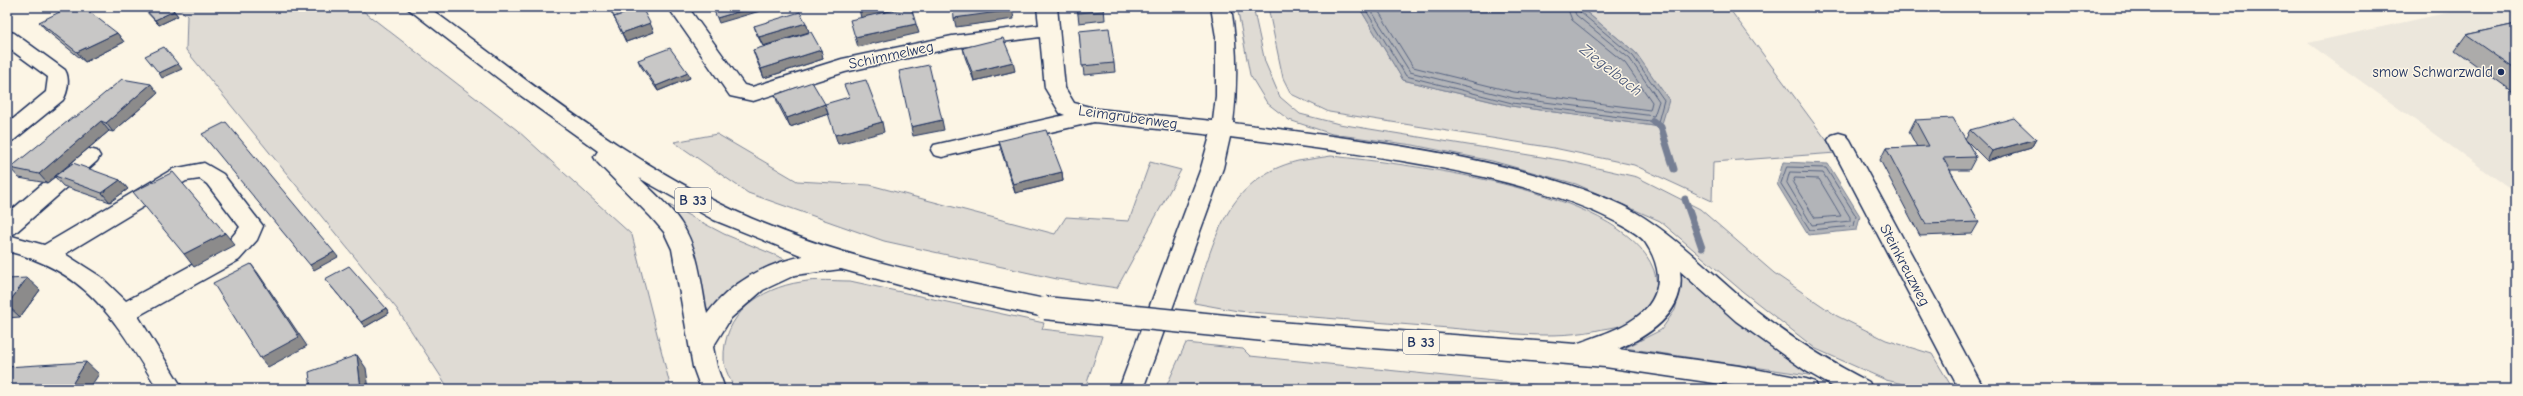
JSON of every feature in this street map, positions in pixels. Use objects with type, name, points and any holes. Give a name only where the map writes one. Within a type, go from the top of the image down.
[{"type":"main road","name":"B 33","points":[[416,7],[552,107],[647,174],[684,195],[763,232],[850,263],[940,286],[1045,308],[1265,330],[1577,354],[1659,364],[1806,389]]},
{"type":"main road","name":"Schimmelweg","points":[[678,7],[737,91],[753,94],[842,66],[952,42],[1049,30]]},
{"type":"main road","name":"Leimgrubenweg","points":[[1047,7],[1055,88],[1067,108],[1093,115],[1222,129],[1357,147],[1489,171],[1563,191],[1605,207],[1639,225],[1769,333],[1820,367],[1860,389]]},
{"type":"main road","points":[[1131,389],[1212,168],[1222,129],[1226,96],[1226,37],[1221,7]]},
{"type":"main road","points":[[7,37],[58,75],[56,95],[7,135]]},
{"type":"main road","points":[[552,107],[633,185],[673,228],[683,249],[701,347],[713,389]]},
{"type":"main road","points":[[942,150],[1093,115]]},
{"type":"main road","name":"Steinkreuzweg","points":[[1839,140],[1972,389]]},
{"type":"main road","points":[[7,227],[89,156]]},
{"type":"main road","points":[[45,255],[181,174],[204,171],[215,179],[252,226],[249,234],[231,254],[122,314]]},
{"type":"main road","points":[[1577,354],[1635,332],[1656,315],[1663,304],[1669,287],[1668,269],[1664,256],[1650,234]]},
{"type":"main road","points":[[7,243],[60,261],[100,288],[131,324],[171,389]]},
{"type":"main road","points":[[701,347],[716,317],[743,291],[759,281],[801,266],[832,262],[850,263]]},
{"type":"shaded area","points":[[178,7],[358,7],[517,130],[632,235],[671,389],[449,389],[397,309],[186,50],[187,16]]},
{"type":"shaded area","points":[[1237,7],[1253,7],[1265,62],[1280,97],[1300,114],[1339,124],[1566,161],[1637,177],[1700,209],[1774,273],[1837,316],[1886,340],[1932,354],[1953,389],[1924,389],[1886,380],[1816,349],[1742,291],[1660,221],[1576,184],[1492,161],[1413,145],[1332,134],[1289,120],[1267,103],[1250,75]]},
{"type":"shaded area","points":[[1268,7],[1359,7],[1403,80],[1511,106],[1661,127],[1636,53],[1580,7],[1728,7],[1836,153],[1713,162],[1712,201],[1634,165],[1554,148],[1329,112],[1291,94],[1283,78]]},
{"type":"shaded area","points":[[2474,7],[2516,7],[2516,193],[2308,43]]},
{"type":"shaded area","points":[[717,134],[797,181],[870,185],[1055,234],[1066,217],[1129,221],[1150,162],[1181,170],[1117,288],[1057,279],[884,241],[748,193],[674,142]]},
{"type":"shaded area","points":[[1331,156],[1411,166],[1462,175],[1515,187],[1565,203],[1609,223],[1640,248],[1656,278],[1655,293],[1652,300],[1642,312],[1623,325],[1584,333],[1546,335],[1238,311],[1194,303],[1216,236],[1226,216],[1238,198],[1254,182],[1274,170],[1298,161]]},
{"type":"shaded area","points":[[669,205],[724,234],[794,263],[700,325],[682,228]]},
{"type":"shaded area","points":[[1673,259],[1743,324],[1781,353],[1822,377],[1625,348],[1661,330],[1675,310],[1681,288]]},
{"type":"shaded area","points":[[826,280],[850,281],[1044,323],[1042,329],[1102,336],[1085,389],[734,389],[724,363],[725,344],[729,330],[746,306],[771,290],[786,285]]},
{"type":"shaded area","points":[[1186,343],[1243,349],[1250,356],[1572,389],[1165,389]]},
{"type":"water","points":[[1359,7],[1580,7],[1636,53],[1669,100],[1661,127],[1511,106],[1403,80]]},
{"type":"water","points":[[1783,162],[1828,164],[1860,216],[1857,230],[1808,235],[1777,184]]},
{"type":"building","points":[[70,7],[83,7],[117,33],[77,52],[39,22]]},
{"type":"building","points":[[143,7],[171,7],[174,11],[155,20]]},
{"type":"building","points":[[609,7],[641,7],[642,8],[614,17]]},
{"type":"building","points":[[727,7],[754,7],[717,18],[714,11]]},
{"type":"building","points":[[911,7],[916,24],[855,37],[850,20]]},
{"type":"building","points":[[953,7],[1012,7],[1013,10],[954,18]]},
{"type":"building","points":[[1077,7],[1104,7],[1104,11],[1078,13]]},
{"type":"building","points":[[642,8],[650,23],[622,33],[614,17]]},
{"type":"building","points":[[800,12],[806,23],[759,37],[754,26]]},
{"type":"building","points":[[2516,24],[2516,70],[2466,35]]},
{"type":"building","points":[[1109,28],[1114,63],[1082,66],[1079,31]]},
{"type":"building","points":[[811,32],[821,50],[761,69],[753,50]]},
{"type":"building","points":[[1003,38],[1013,62],[972,72],[963,48]]},
{"type":"building","points":[[164,47],[178,64],[159,73],[145,56]]},
{"type":"building","points":[[670,48],[688,73],[656,86],[638,60]]},
{"type":"building","points":[[929,65],[942,120],[911,127],[899,71]]},
{"type":"building","points":[[122,79],[151,84],[106,123],[101,121],[39,174],[10,168],[73,117],[76,117]]},
{"type":"building","points":[[866,80],[882,122],[835,135],[825,104],[849,97],[844,85]]},
{"type":"building","points":[[812,82],[825,104],[787,118],[775,95]]},
{"type":"building","points":[[1953,118],[1976,157],[1943,158],[1979,222],[1926,224],[1886,148],[1929,146],[1915,120]]},
{"type":"building","points":[[2014,118],[2036,139],[1992,151],[1970,130]]},
{"type":"building","points":[[226,122],[334,252],[310,265],[202,134]]},
{"type":"building","points":[[1046,130],[1062,172],[1013,184],[999,141]]},
{"type":"building","points":[[73,163],[120,180],[102,193],[55,176]]},
{"type":"building","points":[[173,172],[225,233],[184,254],[133,192]]},
{"type":"building","points":[[251,264],[299,337],[260,358],[213,283]]},
{"type":"building","points":[[349,266],[386,308],[361,322],[325,279]]},
{"type":"building","points":[[27,278],[7,305],[7,279]]},
{"type":"building","points":[[357,355],[361,389],[311,389],[309,372]]},
{"type":"building","points":[[86,362],[69,389],[7,389],[7,367]]},
{"type":"waterway","name":"Ziegelbach","points":[[1653,121],[1661,127],[1674,169]]},
{"type":"waterway","name":"Ziegelbach","points":[[1685,199],[1702,248]]},
{"type":"place","name":"smow Schwarzwald","points":[[2501,72]]}]
